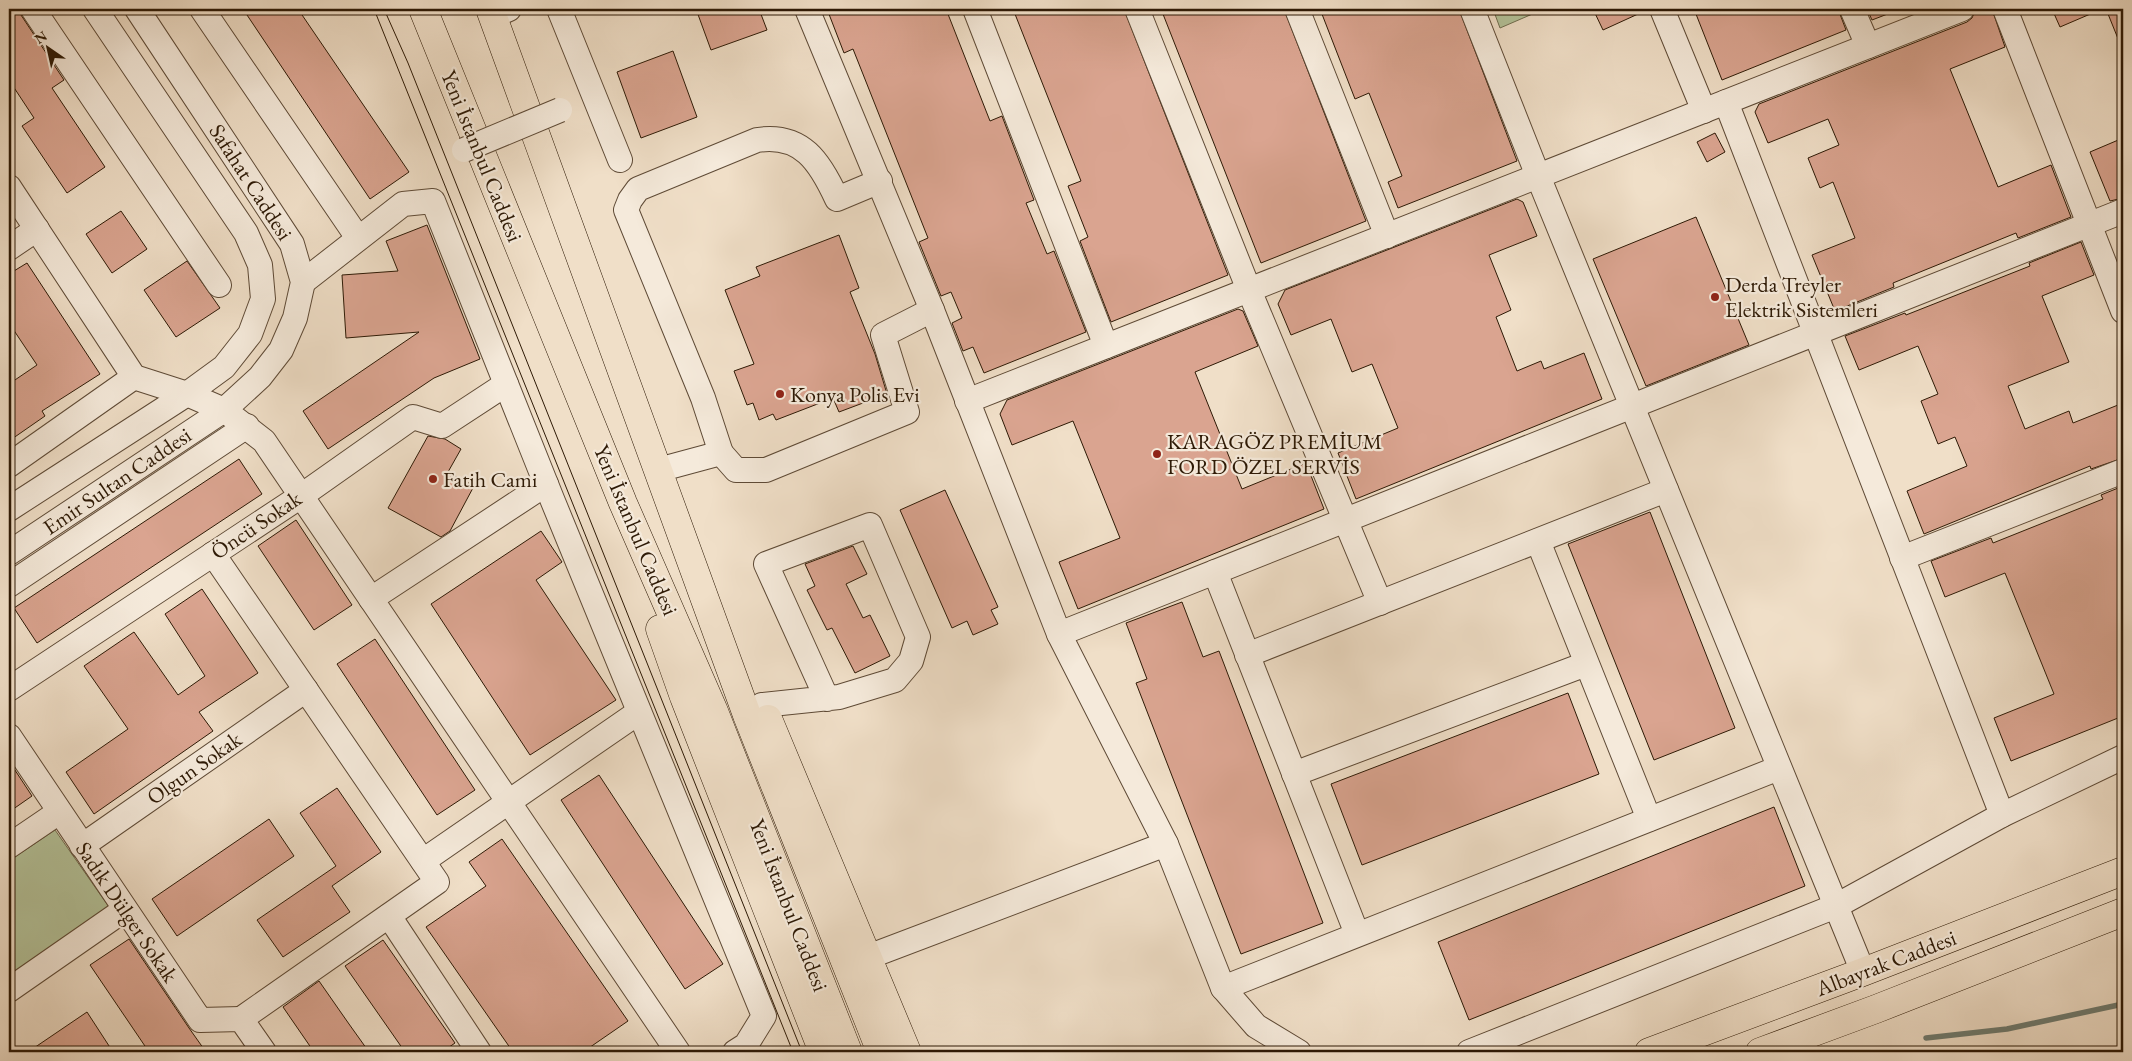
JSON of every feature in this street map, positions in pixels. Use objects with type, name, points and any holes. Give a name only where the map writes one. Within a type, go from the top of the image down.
[{"type":"main road","name":"Yeni İstanbul Caddesi","points":[[423,9],[622,503],[713,709],[848,1052]]},
{"type":"main road","name":"Yeni İstanbul Caddesi","points":[[497,11],[706,603],[783,807],[881,1052]]},
{"type":"main road","points":[[622,503],[642,572],[684,697],[823,1052]]},
{"type":"main road","points":[[706,603],[730,638],[748,671],[907,1052]]},
{"type":"main road","name":"Albayrak Caddesi","points":[[1649,1052],[1863,972],[2123,871]]},
{"type":"main road","points":[[1760,1052],[1876,1009],[2123,912]]},
{"type":"street","points":[[33,9],[219,285]]},
{"type":"street","name":"Safahat Caddesi","points":[[95,9],[246,233],[260,265],[264,299],[250,334],[224,367],[187,394]]},
{"type":"street","name":"Safahat Caddesi","points":[[137,9],[292,244],[302,282],[295,318],[281,350],[260,377],[224,410]]},
{"type":"street","points":[[202,9],[358,238]]},
{"type":"street","points":[[559,9],[620,160]]},
{"type":"street","points":[[807,9],[880,181],[1059,634],[1166,844],[1223,988],[1256,1026],[1299,1052]]},
{"type":"street","points":[[975,9],[1106,346]]},
{"type":"street","points":[[1137,9],[1249,290],[1380,602]]},
{"type":"street","points":[[1297,9],[1387,236]]},
{"type":"street","points":[[1472,9],[1538,176],[1863,972]]},
{"type":"street","points":[[1662,9],[1704,111]]},
{"type":"street","points":[[1852,9],[1868,46]]},
{"type":"street","points":[[967,401],[1962,9]]},
{"type":"street","points":[[2005,9],[2123,311]]},
{"type":"street","points":[[1726,102],[2002,815]]},
{"type":"street","points":[[464,150],[560,110]]},
{"type":"street","points":[[880,181],[837,199],[825,174],[809,153],[794,143],[774,138],[757,140],[638,189],[626,210],[704,398],[721,454],[736,470],[766,470],[907,412],[883,336],[932,310]]},
{"type":"street","points":[[9,187],[134,377],[187,394],[224,410],[264,441],[678,1052]]},
{"type":"street","points":[[302,282],[403,204],[433,201],[638,712],[764,1016],[746,1045],[735,1052]]},
{"type":"street","points":[[1059,634],[2123,212]]},
{"type":"street","points":[[9,248],[37,229]]},
{"type":"street","points":[[9,465],[134,377]]},
{"type":"street","name":"Öncü Sokak","points":[[9,689],[301,496],[413,417],[442,426],[506,384]]},
{"type":"street","name":"Emir Sultan Caddesi","points":[[9,510],[187,394]]},
{"type":"street","name":"Emir Sultan Caddesi","points":[[9,553],[224,410]]},
{"type":"street","points":[[9,584],[247,426]]},
{"type":"street","points":[[658,470],[721,454]]},
{"type":"street","points":[[1902,558],[2123,471]]},
{"type":"street","points":[[371,599],[546,484]]},
{"type":"street","points":[[1247,655],[1666,490]]},
{"type":"street","points":[[762,705],[827,699],[839,697],[895,680],[911,661],[918,636],[870,525],[766,564],[827,699]]},
{"type":"street","points":[[1538,540],[1649,819]]},
{"type":"street","points":[[214,554],[437,882],[241,1019],[264,1052]]},
{"type":"street","points":[[1215,572],[1357,934]]},
{"type":"street","points":[[1294,774],[1586,664]]},
{"type":"street","name":"Olgun Sokak","points":[[82,846],[306,690]]},
{"type":"street","points":[[423,861],[638,712]]},
{"type":"street","name":"Sadık Dülger Sokak","points":[[9,736],[124,910],[200,1020],[241,1019]]},
{"type":"street","points":[[1469,1052],[1836,906],[2002,815],[2123,757]]},
{"type":"street","points":[[1223,988],[1779,768]]},
{"type":"street","points":[[9,846],[59,812]]},
{"type":"street","points":[[868,956],[1166,844]]},
{"type":"street","points":[[9,990],[124,910]]},
{"type":"street","points":[[389,916],[479,1052]]},
{"type":"green space","points":[[1493,9],[1544,9],[1500,28]]},
{"type":"green space","points":[[55,830],[109,907],[9,975],[9,861]]},
{"type":"building","points":[[9,9],[17,9],[64,80],[52,88],[105,167],[67,193],[22,126],[34,118],[9,80]]},
{"type":"building","points":[[243,9],[298,9],[409,172],[370,199]]},
{"type":"building","points":[[696,9],[759,9],[767,30],[711,50]]},
{"type":"building","points":[[827,9],[946,9],[990,121],[1002,116],[1034,200],[1026,203],[1047,254],[1054,251],[1086,332],[984,373],[973,347],[963,351],[952,323],[962,318],[951,292],[941,296],[919,242],[928,238],[853,49],[844,53]]},
{"type":"building","points":[[1013,9],[1124,9],[1228,275],[1111,322],[1080,241],[1088,237],[1068,186],[1081,181]]},
{"type":"building","points":[[1161,9],[1284,9],[1366,221],[1261,263]]},
{"type":"building","points":[[1320,9],[1459,9],[1517,161],[1398,208],[1388,182],[1402,176],[1369,93],[1355,99]]},
{"type":"building","points":[[1593,9],[1649,9],[1603,30]]},
{"type":"building","points":[[1694,9],[1838,9],[1846,30],[1722,80]]},
{"type":"building","points":[[1867,9],[1898,9],[1898,10],[1872,20]]},
{"type":"building","points":[[1992,9],[2005,47],[1950,69],[1998,187],[2051,165],[2071,217],[2018,238],[2016,233],[1893,283],[1894,287],[1835,311],[1812,255],[1855,238],[1833,182],[1820,188],[1808,158],[1839,145],[1828,119],[1768,143],[1755,112],[1759,104],[1967,22],[1972,18],[1975,11]]},
{"type":"building","points":[[2052,9],[2102,9],[2060,27]]},
{"type":"building","points":[[2106,9],[2123,9],[2123,51]]},
{"type":"building","points":[[673,51],[697,117],[641,138],[617,72]]},
{"type":"building","points":[[1715,133],[1725,152],[1707,162],[1697,142]]},
{"type":"building","points":[[2123,138],[2123,198],[2110,201],[2090,152]]},
{"type":"building","points":[[1517,199],[1523,202],[1537,236],[1489,255],[1511,310],[1496,317],[1517,371],[1541,361],[1544,369],[1584,353],[1602,399],[1356,499],[1338,453],[1398,428],[1372,364],[1352,372],[1331,319],[1291,335],[1278,304],[1285,290]]},
{"type":"building","points":[[121,211],[147,249],[112,273],[86,234]]},
{"type":"building","points":[[1696,217],[1749,345],[1646,386],[1593,259]]},
{"type":"building","points":[[427,225],[480,359],[434,378],[328,449],[303,411],[419,332],[346,338],[342,275],[398,271],[386,241]]},
{"type":"building","points":[[839,235],[859,288],[850,292],[875,354],[887,394],[839,412],[833,398],[776,420],[773,414],[759,420],[753,403],[747,405],[734,371],[754,364],[725,290],[760,276],[756,267]]},
{"type":"building","points":[[2081,242],[2094,275],[2042,296],[2069,362],[2008,386],[2025,429],[2069,411],[2073,423],[2123,403],[2123,458],[2091,469],[2090,466],[1924,534],[1907,491],[1967,466],[1955,437],[1938,444],[1921,401],[1938,394],[1918,346],[1859,370],[1845,336],[1905,313],[1906,315],[2030,266],[2029,263]]},
{"type":"building","points":[[187,261],[220,308],[176,337],[144,290]]},
{"type":"building","points":[[27,263],[100,374],[42,411],[45,416],[9,441],[9,384],[37,365],[9,323],[9,274]]},
{"type":"building","name":"KARAGÖZ PREMİUM FORD ÖZEL SERVİS","points":[[1238,309],[1243,311],[1258,346],[1195,372],[1242,489],[1306,463],[1324,509],[1078,609],[1059,562],[1120,538],[1073,421],[1012,445],[1000,414],[1007,400]]},
{"type":"building","name":"Fatih Cami","points":[[428,436],[445,439],[461,449],[448,472],[474,486],[450,531],[441,537],[388,508]]},
{"type":"building","points":[[239,459],[262,494],[37,643],[14,608]]},
{"type":"building","points":[[2123,486],[2123,716],[2011,761],[1994,718],[2054,694],[2005,573],[1945,597],[1931,561],[1991,538],[1993,543],[2103,499],[2101,495]]},
{"type":"building","points":[[945,490],[998,607],[991,610],[998,624],[973,635],[967,621],[952,628],[900,510]]},
{"type":"building","points":[[1650,512],[1735,728],[1654,760],[1568,544]]},
{"type":"building","points":[[296,520],[352,605],[314,630],[258,546]]},
{"type":"building","points":[[541,531],[562,562],[536,580],[616,700],[530,755],[431,604]]},
{"type":"building","points":[[853,546],[867,574],[846,584],[863,618],[870,615],[890,656],[855,673],[832,628],[827,630],[807,590],[815,586],[805,564]]},
{"type":"building","points":[[202,589],[258,673],[199,712],[213,731],[94,814],[66,772],[128,729],[84,666],[134,632],[178,695],[205,676],[165,614]]},
{"type":"building","points":[[1182,602],[1203,657],[1219,651],[1323,923],[1241,954],[1136,683],[1147,679],[1126,623]]},
{"type":"building","points":[[375,639],[475,790],[437,815],[337,664]]},
{"type":"building","points":[[1568,693],[1599,774],[1362,865],[1331,784]]},
{"type":"building","points":[[9,761],[32,796],[9,812]]},
{"type":"building","points":[[599,775],[723,964],[685,989],[561,800]]},
{"type":"building","points":[[337,788],[381,852],[332,886],[350,912],[283,957],[257,920],[336,866],[300,813]]},
{"type":"building","points":[[1774,807],[1805,886],[1469,1020],[1438,942]]},
{"type":"building","points":[[269,819],[294,856],[177,936],[152,899]]},
{"type":"building","points":[[502,839],[628,1021],[583,1052],[513,1052],[426,927],[486,886],[469,862]]},
{"type":"building","points":[[129,939],[206,1052],[149,1052],[90,965]]},
{"type":"building","points":[[383,940],[455,1043],[442,1052],[405,1052],[345,966]]},
{"type":"building","points":[[319,981],[369,1052],[314,1052],[283,1007]]},
{"type":"building","points":[[87,1012],[113,1052],[28,1052]]},
{"type":"waterway","points":[[1926,1038],[2007,1029],[2123,1004]]},
{"type":"tram line","points":[[374,9],[793,1052]]},
{"type":"tram line","points":[[384,9],[408,63],[802,1052]]},
{"type":"place","name":"Derda Treyler Elektrik Sistemleri","points":[[1715,297]]},
{"type":"place","name":"Konya Polis Evi","points":[[780,394]]},
{"type":"place","name":"KARAGÖZ PREMİUM FORD ÖZEL SERVİS","points":[[1157,454]]},
{"type":"place","name":"Fatih Cami","points":[[433,479]]}]
